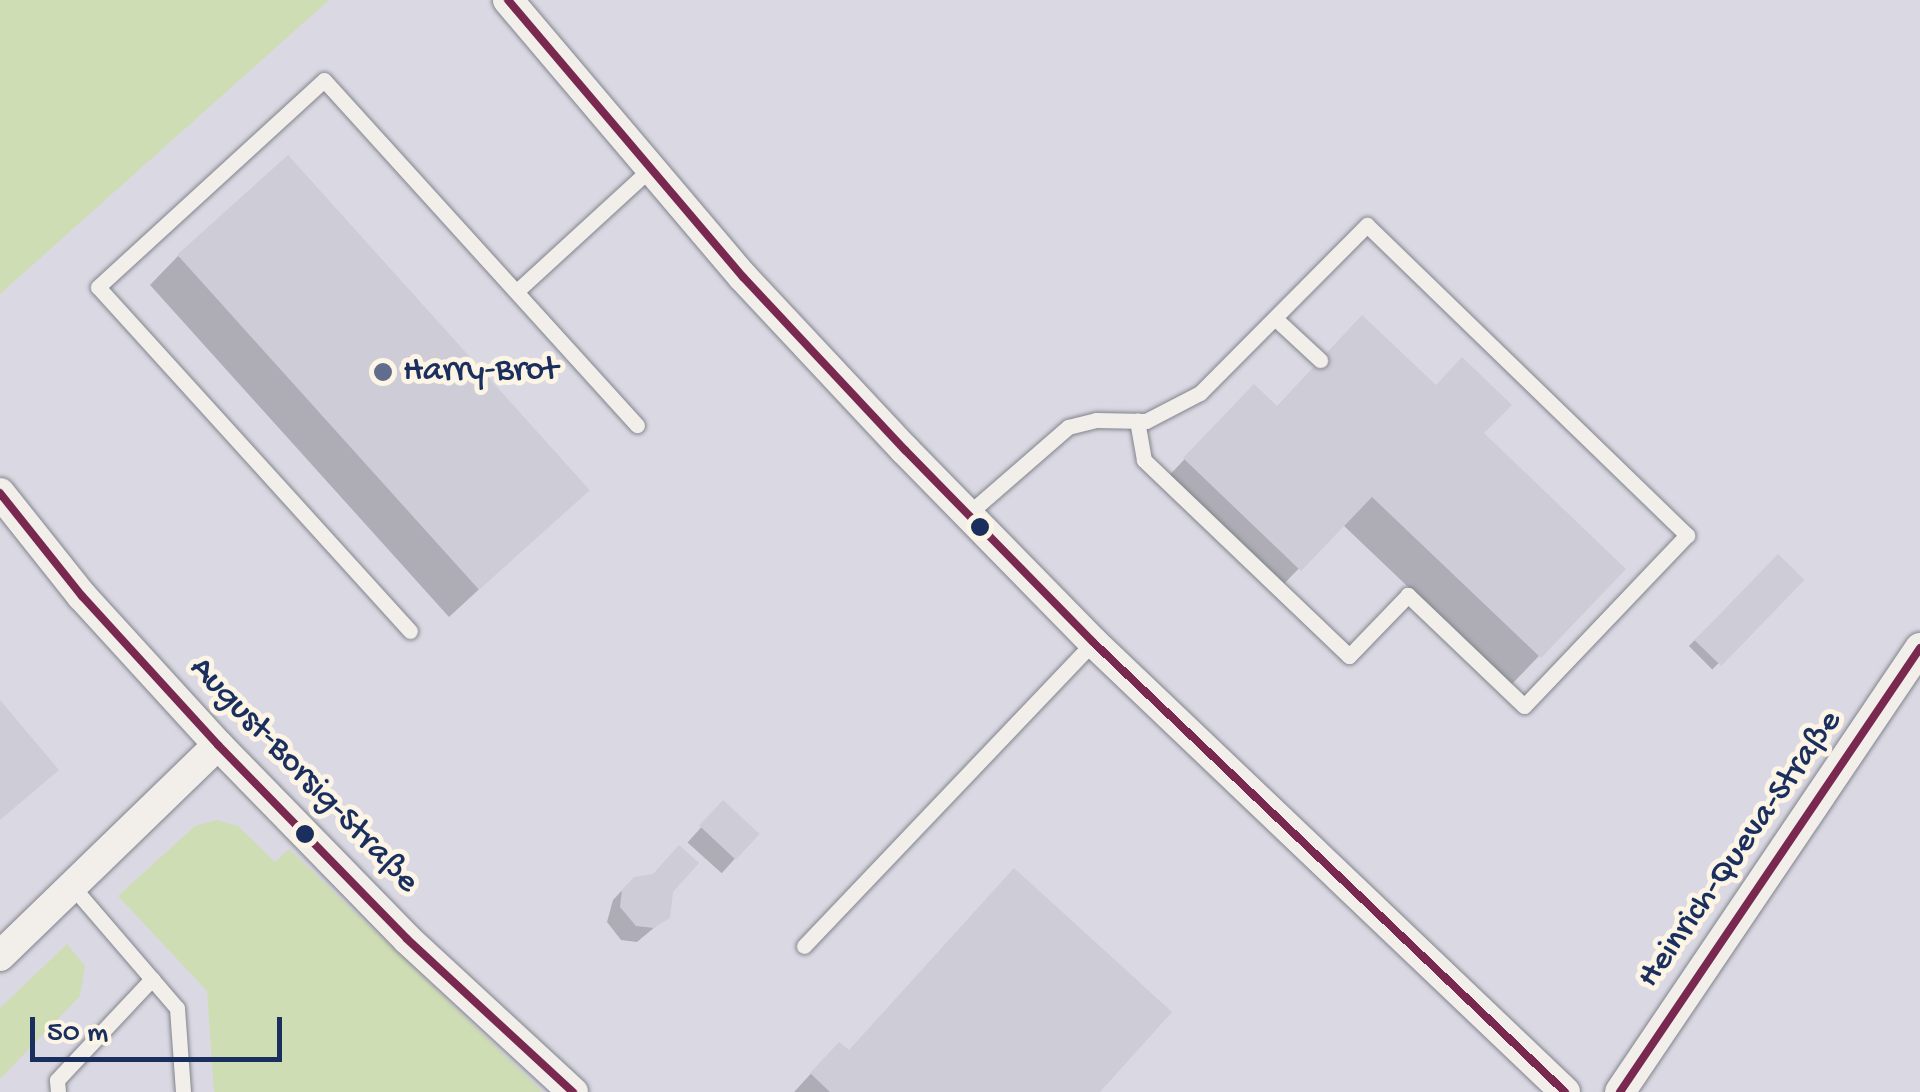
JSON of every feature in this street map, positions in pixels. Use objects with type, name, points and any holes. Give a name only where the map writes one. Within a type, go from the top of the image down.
[{"type":"street","points":[[508,0],[650,169],[968,514],[1093,642],[1565,1092]]},
{"type":"street","name":"August-Borsig-Straße","points":[[0,493],[82,596],[218,745],[407,939],[573,1092]]},
{"type":"street","name":"Heinrich-Queva-Straße","points":[[1620,1092],[1920,648]]},
{"type":"street","points":[[0,956],[218,745]]},
{"type":"lane","points":[[410,631],[98,287],[324,80],[636,425]]},
{"type":"lane","points":[[517,291],[650,169]]},
{"type":"lane","points":[[968,514],[1068,428],[1096,420],[1136,422],[1171,412],[1200,393],[1277,320],[1367,225],[1687,535],[1524,706],[1408,595],[1350,656],[1144,460],[1136,422]]},
{"type":"lane","points":[[1277,320],[1320,360]]},
{"type":"lane","points":[[804,946],[1093,642]]},
{"type":"lane","points":[[72,886],[177,1008],[183,1092]]},
{"type":"lane","points":[[58,1092],[57,1080],[152,978]]},
{"type":"shaded area","points":[[0,0],[1920,0],[1920,1092],[0,1092]]},
{"type":"green space","points":[[0,0],[329,0],[0,294]]},
{"type":"green space","points":[[217,820],[238,826],[275,862],[289,849],[543,1092],[214,1092],[207,991],[118,896],[195,826]]},
{"type":"green space","points":[[67,944],[85,966],[80,996],[0,1079],[0,1008]]},
{"type":"building","name":"Harry-Brot","points":[[288,155],[590,490],[479,590],[177,255]]},
{"type":"building","points":[[1362,315],[1436,385],[1462,357],[1512,405],[1484,433],[1626,569],[1541,658],[1372,497],[1301,571],[1183,458],[1254,384],[1277,406]]},
{"type":"building","points":[[1778,554],[1805,580],[1721,666],[1695,640]]},
{"type":"building","points":[[0,700],[59,770],[0,820]]},
{"type":"building","points":[[723,800],[760,834],[736,860],[699,826]]},
{"type":"building","points":[[679,845],[699,863],[673,892],[670,918],[654,928],[636,926],[620,907],[622,890],[634,877],[653,874]]},
{"type":"building","points":[[1014,868],[1172,1012],[1100,1092],[830,1092],[810,1073],[839,1042],[849,1050]]},
{"type":"transit line","points":[[508,0],[743,277],[905,450],[1093,642],[1565,1092]]},
{"type":"transit line","points":[[0,493],[82,596],[218,745],[407,939],[573,1092]]},
{"type":"transit line","points":[[1620,1092],[1920,648]]},
{"type":"place","name":"Harry-Brot","points":[[383,372]]}]
